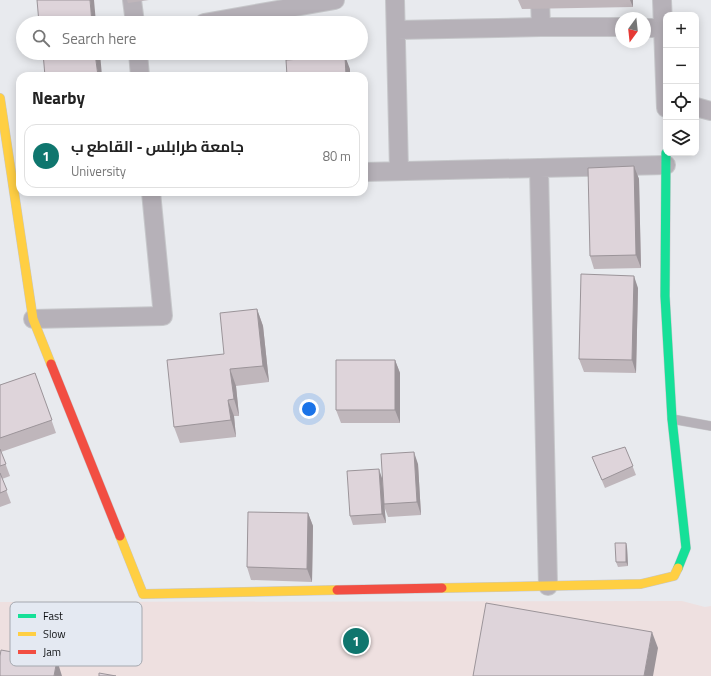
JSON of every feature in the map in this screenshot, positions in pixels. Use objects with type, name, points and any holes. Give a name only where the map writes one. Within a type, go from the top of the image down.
[{"type":"street","points":[[132,0],[134,16]]},
{"type":"street","points":[[244,16],[335,0]]},
{"type":"street","points":[[395,0],[399,171]]},
{"type":"street","points":[[540,0],[541,26]]},
{"type":"street","points":[[651,28],[663,28],[662,0]]},
{"type":"street","points":[[396,30],[541,26],[615,27]]},
{"type":"street","points":[[664,48],[665,84]]},
{"type":"street","points":[[139,60],[140,72]]},
{"type":"street","points":[[0,98],[33,319],[143,594],[641,584],[674,576],[686,548],[672,419],[665,296],[666,159],[539,168],[368,172]]},
{"type":"street","points":[[699,108],[711,111]]},
{"type":"street","points":[[539,168],[548,586]]},
{"type":"street","points":[[33,319],[163,316],[151,196]]},
{"type":"lane","points":[[672,419],[711,426]]},
{"type":"shaded area","points":[[682,601],[705,607],[711,606],[711,676],[0,676],[0,602]]},
{"type":"building","points":[[37,0],[90,0],[91,16],[38,16]]},
{"type":"building","points":[[44,60],[96,60],[97,72],[45,72]]},
{"type":"building","points":[[286,60],[345,60],[346,72],[287,72]]},
{"type":"building","points":[[634,166],[636,255],[590,256],[588,168]]},
{"type":"building","points":[[581,274],[634,276],[632,360],[579,359]]},
{"type":"building","points":[[257,309],[263,366],[230,369],[234,399],[228,400],[231,420],[174,427],[167,360],[224,354],[220,313]]},
{"type":"building","points":[[336,360],[395,360],[395,410],[336,410]]},
{"type":"building","points":[[35,373],[52,420],[0,438],[0,385]]},
{"type":"building","points":[[625,447],[633,466],[602,480],[592,457]]},
{"type":"building","points":[[0,449],[6,464],[0,466]]},
{"type":"building","points":[[414,452],[417,502],[384,504],[381,454]]},
{"type":"building","points":[[379,469],[382,514],[350,516],[347,471]]},
{"type":"building","points":[[0,473],[7,490],[0,493]]},
{"type":"building","points":[[248,512],[308,513],[307,569],[247,567]]},
{"type":"building","points":[[615,543],[626,543],[626,562],[616,562]]},
{"type":"building","points":[[486,603],[652,632],[644,676],[473,676]]},
{"type":"building","points":[[1,650],[10,652],[10,666],[56,666],[54,676],[0,676]]},
{"type":"building","points":[[99,673],[116,676],[99,676]]},
{"type":"traffic: fast","points":[[666,156],[665,296],[672,419],[686,548],[678,568]]},
{"type":"traffic: slow","points":[[0,98],[33,319],[51,364]]},
{"type":"traffic: slow","points":[[120,536],[143,594],[337,590]]},
{"type":"traffic: slow","points":[[442,588],[641,584],[674,576],[678,568]]},
{"type":"traffic: jam","points":[[51,364],[120,536]]},
{"type":"traffic: jam","points":[[337,590],[442,588]]},
{"type":"place","name":"جامعة طرابلس - القاطع ب","points":[[356,641]]}]
